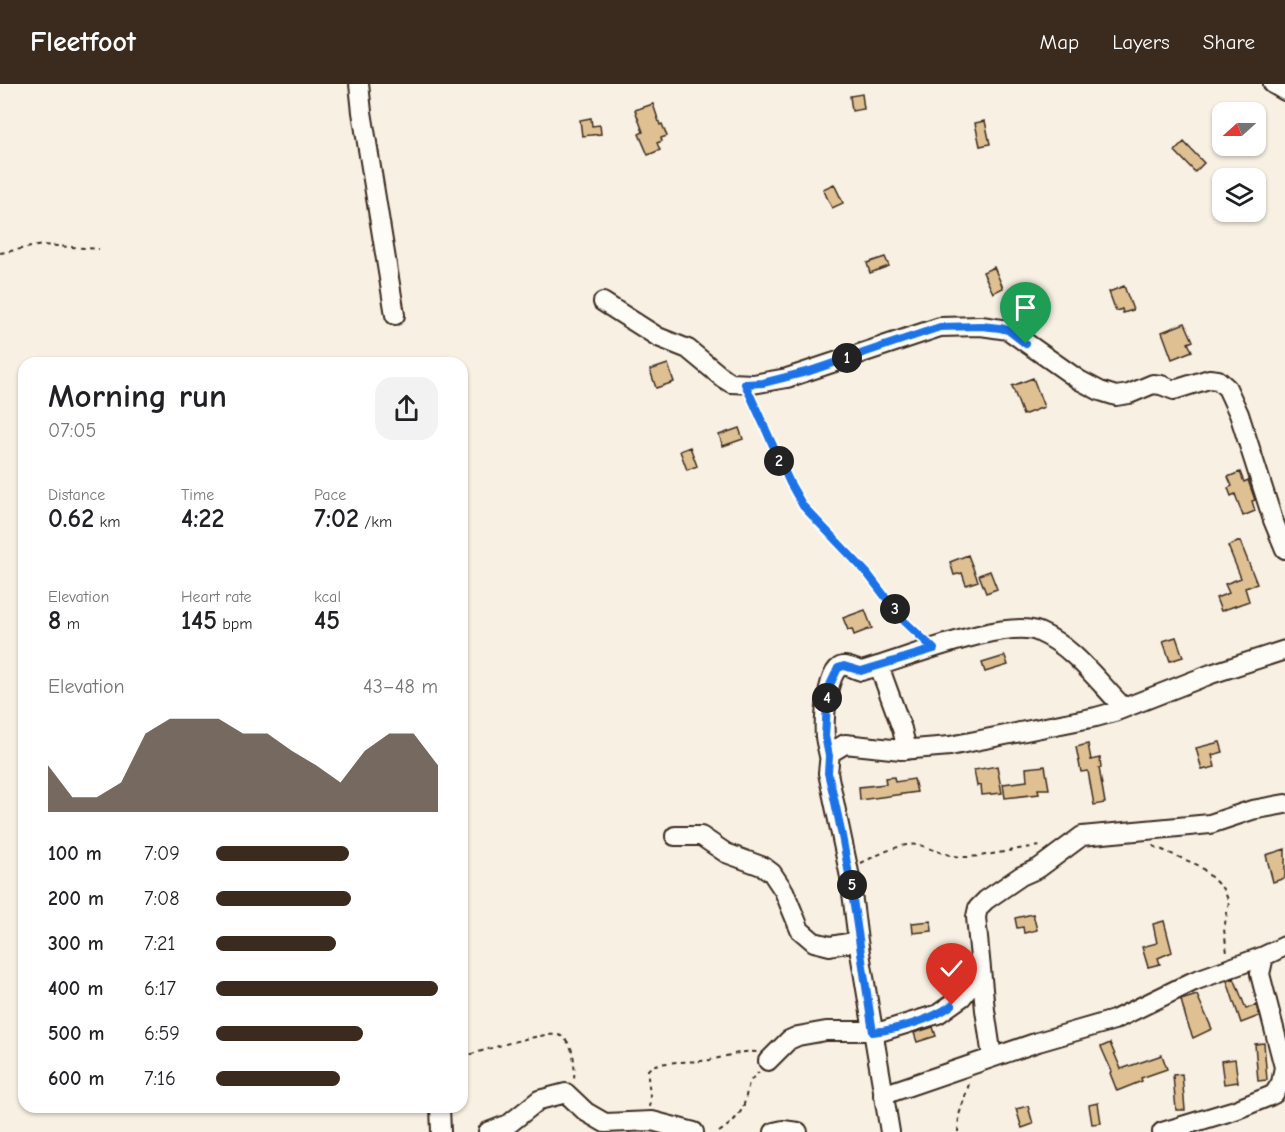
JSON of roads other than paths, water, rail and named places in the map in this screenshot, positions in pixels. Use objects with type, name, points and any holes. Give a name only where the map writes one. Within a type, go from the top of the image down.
[{"type":"street","points":[[360,84],[364,123],[395,315]]},
{"type":"street","points":[[1273,84],[1285,91]]},
{"type":"street","points":[[603,302],[658,337],[688,349],[723,378],[745,384],[763,383],[802,373],[940,327],[981,326],[1008,330],[1079,380],[1116,396],[1130,394],[1153,384],[1174,390],[1209,379],[1218,380],[1227,388],[1239,414],[1273,520],[1285,549]]},
{"type":"street","points":[[890,1132],[858,941],[849,869],[828,773],[829,756],[825,736],[828,689],[836,669],[844,666],[860,671],[975,636],[1028,628],[1049,637],[1072,655],[1124,708]]},
{"type":"street","points":[[829,756],[845,744],[907,750],[950,746],[1096,717],[1211,674],[1285,650]]},
{"type":"street","points":[[879,666],[907,750]]},
{"type":"street","points":[[987,1059],[976,917],[978,908],[991,896],[1021,876],[1039,868],[1068,845],[1087,835],[1210,824],[1252,810],[1285,804]]},
{"type":"street","points":[[675,836],[701,836],[726,853],[764,867],[772,873],[784,891],[800,930],[814,942],[830,946],[858,941]]},
{"type":"street","points":[[883,1095],[987,1059],[1114,1020],[1194,981],[1285,946]]},
{"type":"street","points":[[1162,1132],[1242,1107],[1270,1096],[1278,1090],[1283,1080],[1284,1067],[1260,974],[1264,956]]},
{"type":"street","points":[[768,1060],[789,1040],[798,1036],[834,1030],[873,1032],[892,1029],[938,1014],[962,997],[981,973]]},
{"type":"street","points":[[488,1132],[509,1124],[539,1100],[564,1093],[572,1097],[586,1112],[605,1124],[665,1123],[694,1132]]},
{"type":"street","points":[[440,1113],[441,1132]]},
{"type":"street","points":[[774,1132],[783,1130],[798,1132]]}]
